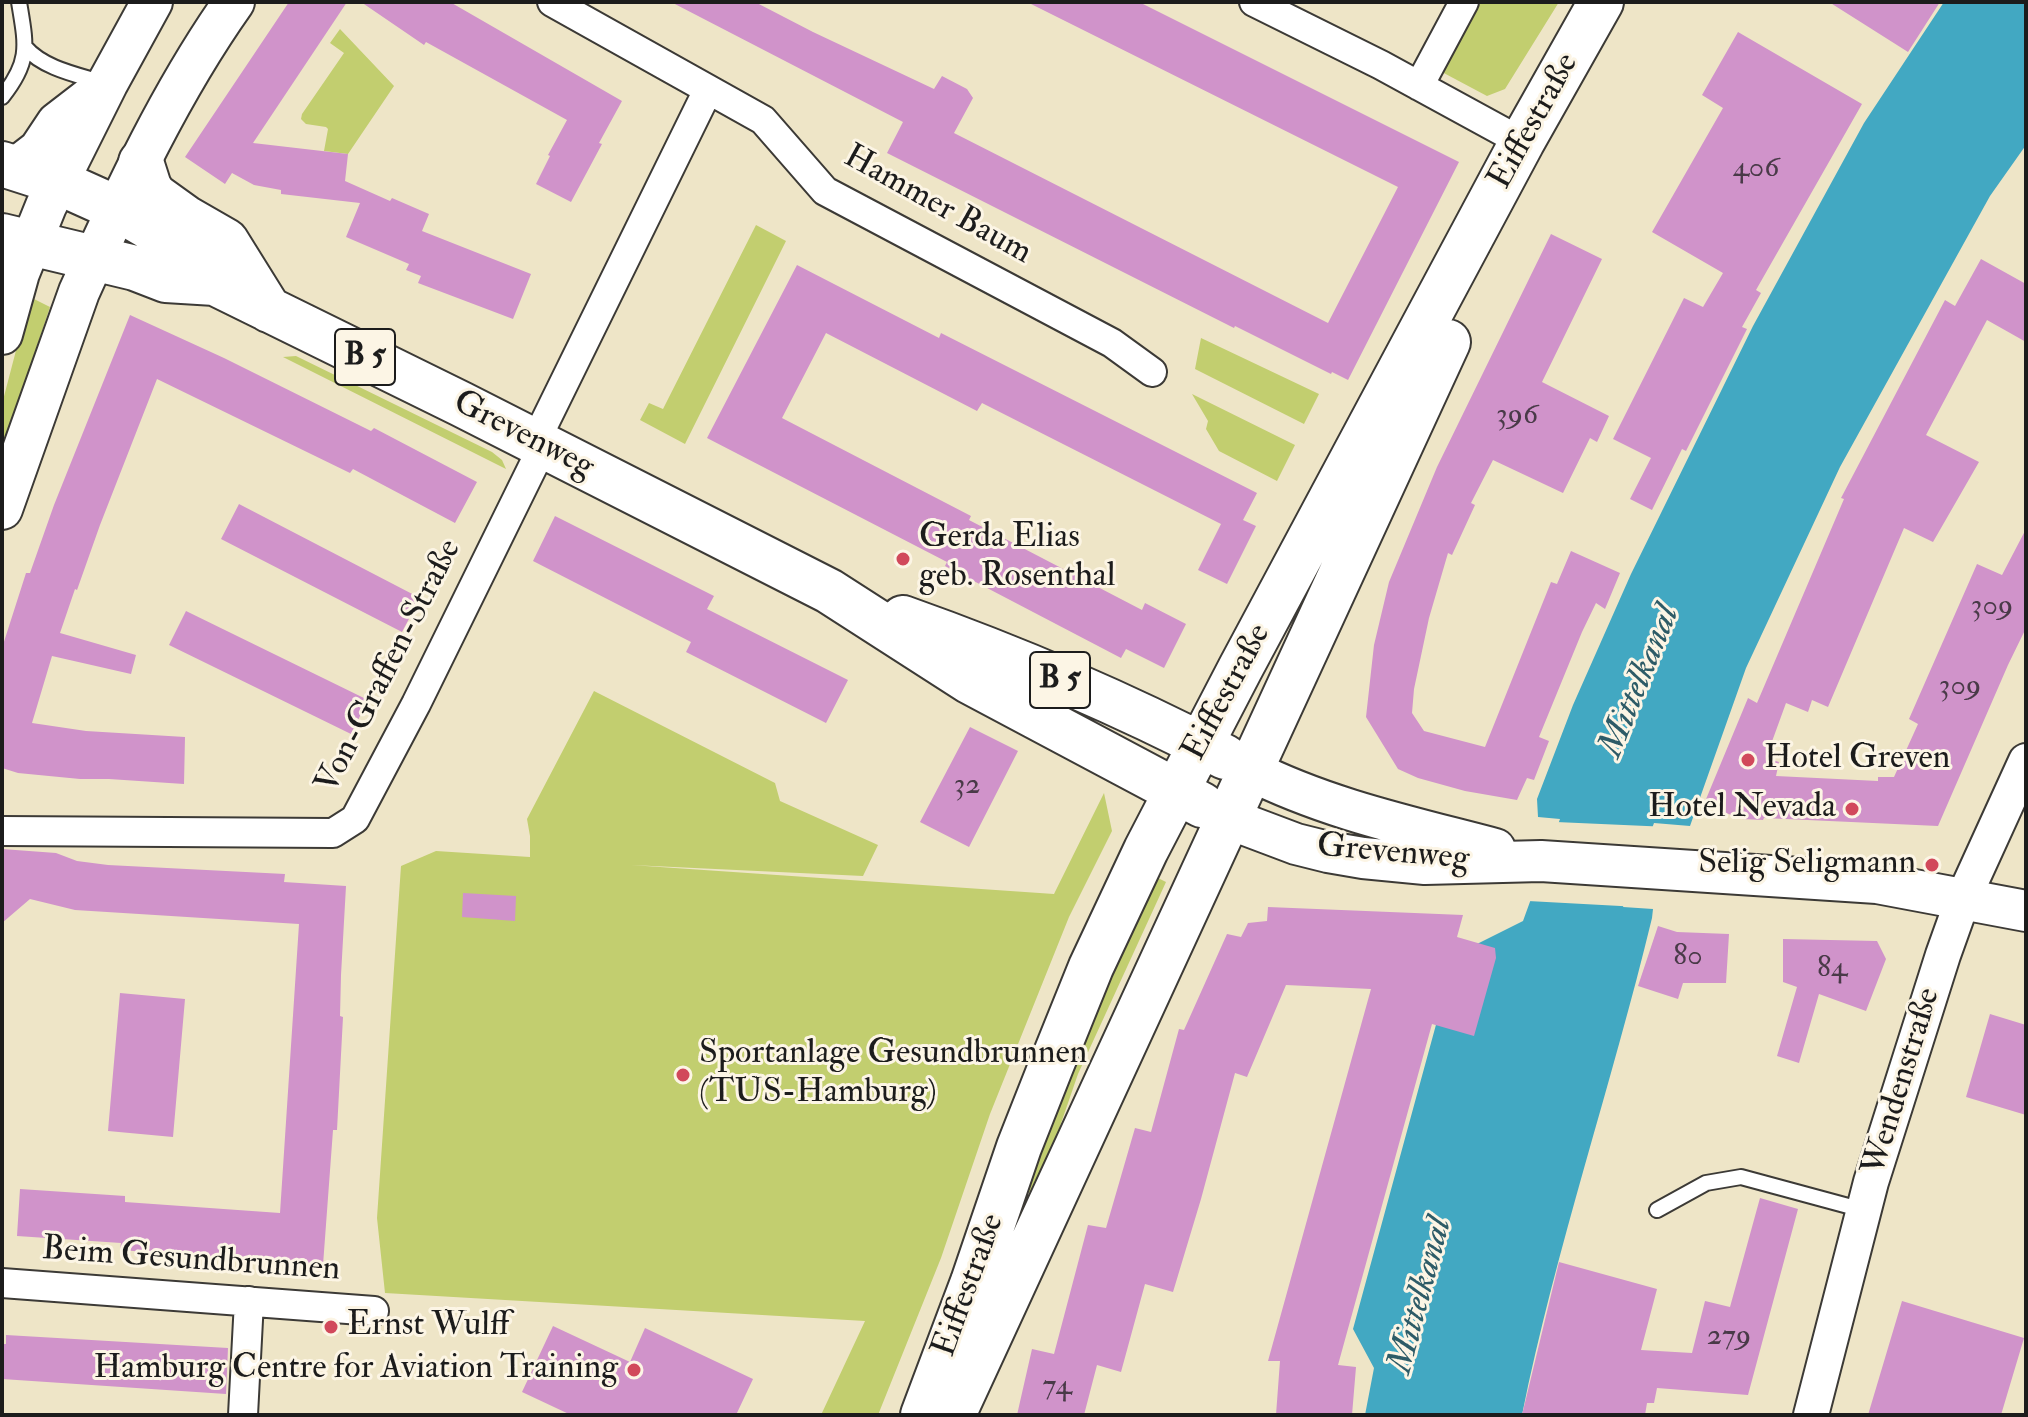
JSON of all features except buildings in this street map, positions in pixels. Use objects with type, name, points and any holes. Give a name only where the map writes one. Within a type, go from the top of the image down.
[{"type":"main road","points":[[2,509],[79,292],[80,136],[152,2]]},
{"type":"main road","name":"Eiffestraße","points":[[923,1415],[1019,1147],[1091,967],[1146,850],[1522,142],[1601,2]]},
{"type":"main road","name":"Eiffestraße","points":[[953,1415],[1453,330],[1518,204],[1632,2]]},
{"type":"main road","points":[[2,334],[19,273],[79,217],[182,85],[230,7]]},
{"type":"main road","points":[[9,166],[39,150],[57,123],[107,84]]},
{"type":"main road","name":"B 5","points":[[9,166],[79,217]]},
{"type":"main road","points":[[79,217],[149,187],[154,195],[186,218],[226,241],[269,310]]},
{"type":"main road","name":"Grevenweg","points":[[79,217],[166,280],[215,283]]},
{"type":"main road","name":"Grevenweg","points":[[79,217],[183,247],[215,283],[829,591],[969,681],[1227,818],[1296,844],[1363,858],[1425,864],[1541,861],[1877,883],[2026,911]]},
{"type":"main road","name":"Grevenweg","points":[[829,591],[987,648],[1159,723],[1306,796],[1380,820],[1541,861]]},
{"type":"street","name":"Hammer Baum","points":[[552,2],[763,120],[825,191],[1112,343],[1152,372]]},
{"type":"street","points":[[1254,2],[1522,142]]},
{"type":"street","points":[[1419,86],[1464,2]]},
{"type":"street","points":[[539,444],[708,90]]},
{"type":"street","name":"Von-Graffen-Straße","points":[[2,831],[333,833],[355,819],[416,704],[539,444]]},
{"type":"street","name":"Wendenstraße","points":[[1811,1415],[1864,1210],[1943,955],[1963,899],[2026,761]]},
{"type":"street","name":"Beim Gesundbrunnen","points":[[2,1283],[374,1311]]},
{"type":"street","points":[[243,1415],[249,1301]]},
{"type":"lane","points":[[2,97],[23,62],[25,47],[19,2]]},
{"type":"lane","points":[[25,47],[61,70],[107,84]]},
{"type":"lane","points":[[1657,1210],[1706,1183],[1741,1177],[1864,1210]]},
{"type":"green space","points":[[1481,2],[1559,2],[1505,89],[1487,96],[1440,71]]},
{"type":"green space","points":[[340,29],[394,86],[348,154],[324,151],[328,129],[306,124],[301,119],[344,53],[330,43]]},
{"type":"green space","points":[[756,225],[786,241],[685,444],[640,420],[649,403],[663,409]]},
{"type":"green space","points":[[30,297],[50,307],[2,451],[2,404]]},
{"type":"green space","points":[[1201,338],[1319,394],[1304,424],[1195,369]]},
{"type":"green space","points":[[296,356],[492,452],[502,460],[506,469],[283,357]]},
{"type":"green space","points":[[1192,394],[1295,445],[1277,481],[1219,451],[1206,429],[1208,421]]},
{"type":"green space","name":"Sportanlage Gesundbrunnen (TUS-Hamburg)","points":[[594,691],[775,783],[780,801],[878,845],[863,876],[631,865],[1054,894],[1104,793],[1112,831],[1069,917],[990,1114],[941,1258],[878,1415],[821,1415],[865,1321],[385,1293],[377,1218],[401,866],[436,851],[530,857],[527,819]]},
{"type":"green space","points":[[1150,874],[1166,882],[1078,1074],[1038,1190],[1027,1193],[1023,1189]]},
{"type":"water","name":"Mittelkanal","points":[[1944,2],[2026,2],[2026,145],[1990,196],[1840,467],[1746,668],[1690,826],[1654,823],[1623,907],[1653,909],[1652,918],[1551,1290],[1522,1415],[1365,1415],[1374,1368],[1353,1329],[1455,955],[1523,921],[1560,819],[1538,817],[1537,799],[1573,705],[1631,574],[1753,326],[1864,123]]},
{"type":"pier","points":[[1556,822],[1669,827],[1657,827],[1628,904],[1639,907],[1528,901]]},
{"type":"place","name":"Gerda Elias geb. Rosenthal","points":[[903,559]]},
{"type":"place","name":"Hotel Greven","points":[[1748,760]]},
{"type":"place","name":"Hotel Nevada","points":[[1852,809]]},
{"type":"place","name":"Selig Seligmann","points":[[1932,865]]},
{"type":"place","name":"Sportanlage Gesundbrunnen (TUS-Hamburg)","points":[[683,1075]]},
{"type":"place","name":"Ernst Wulff","points":[[331,1327]]},
{"type":"place","name":"Hamburg Centre for Aviation Training","points":[[634,1370]]}]
